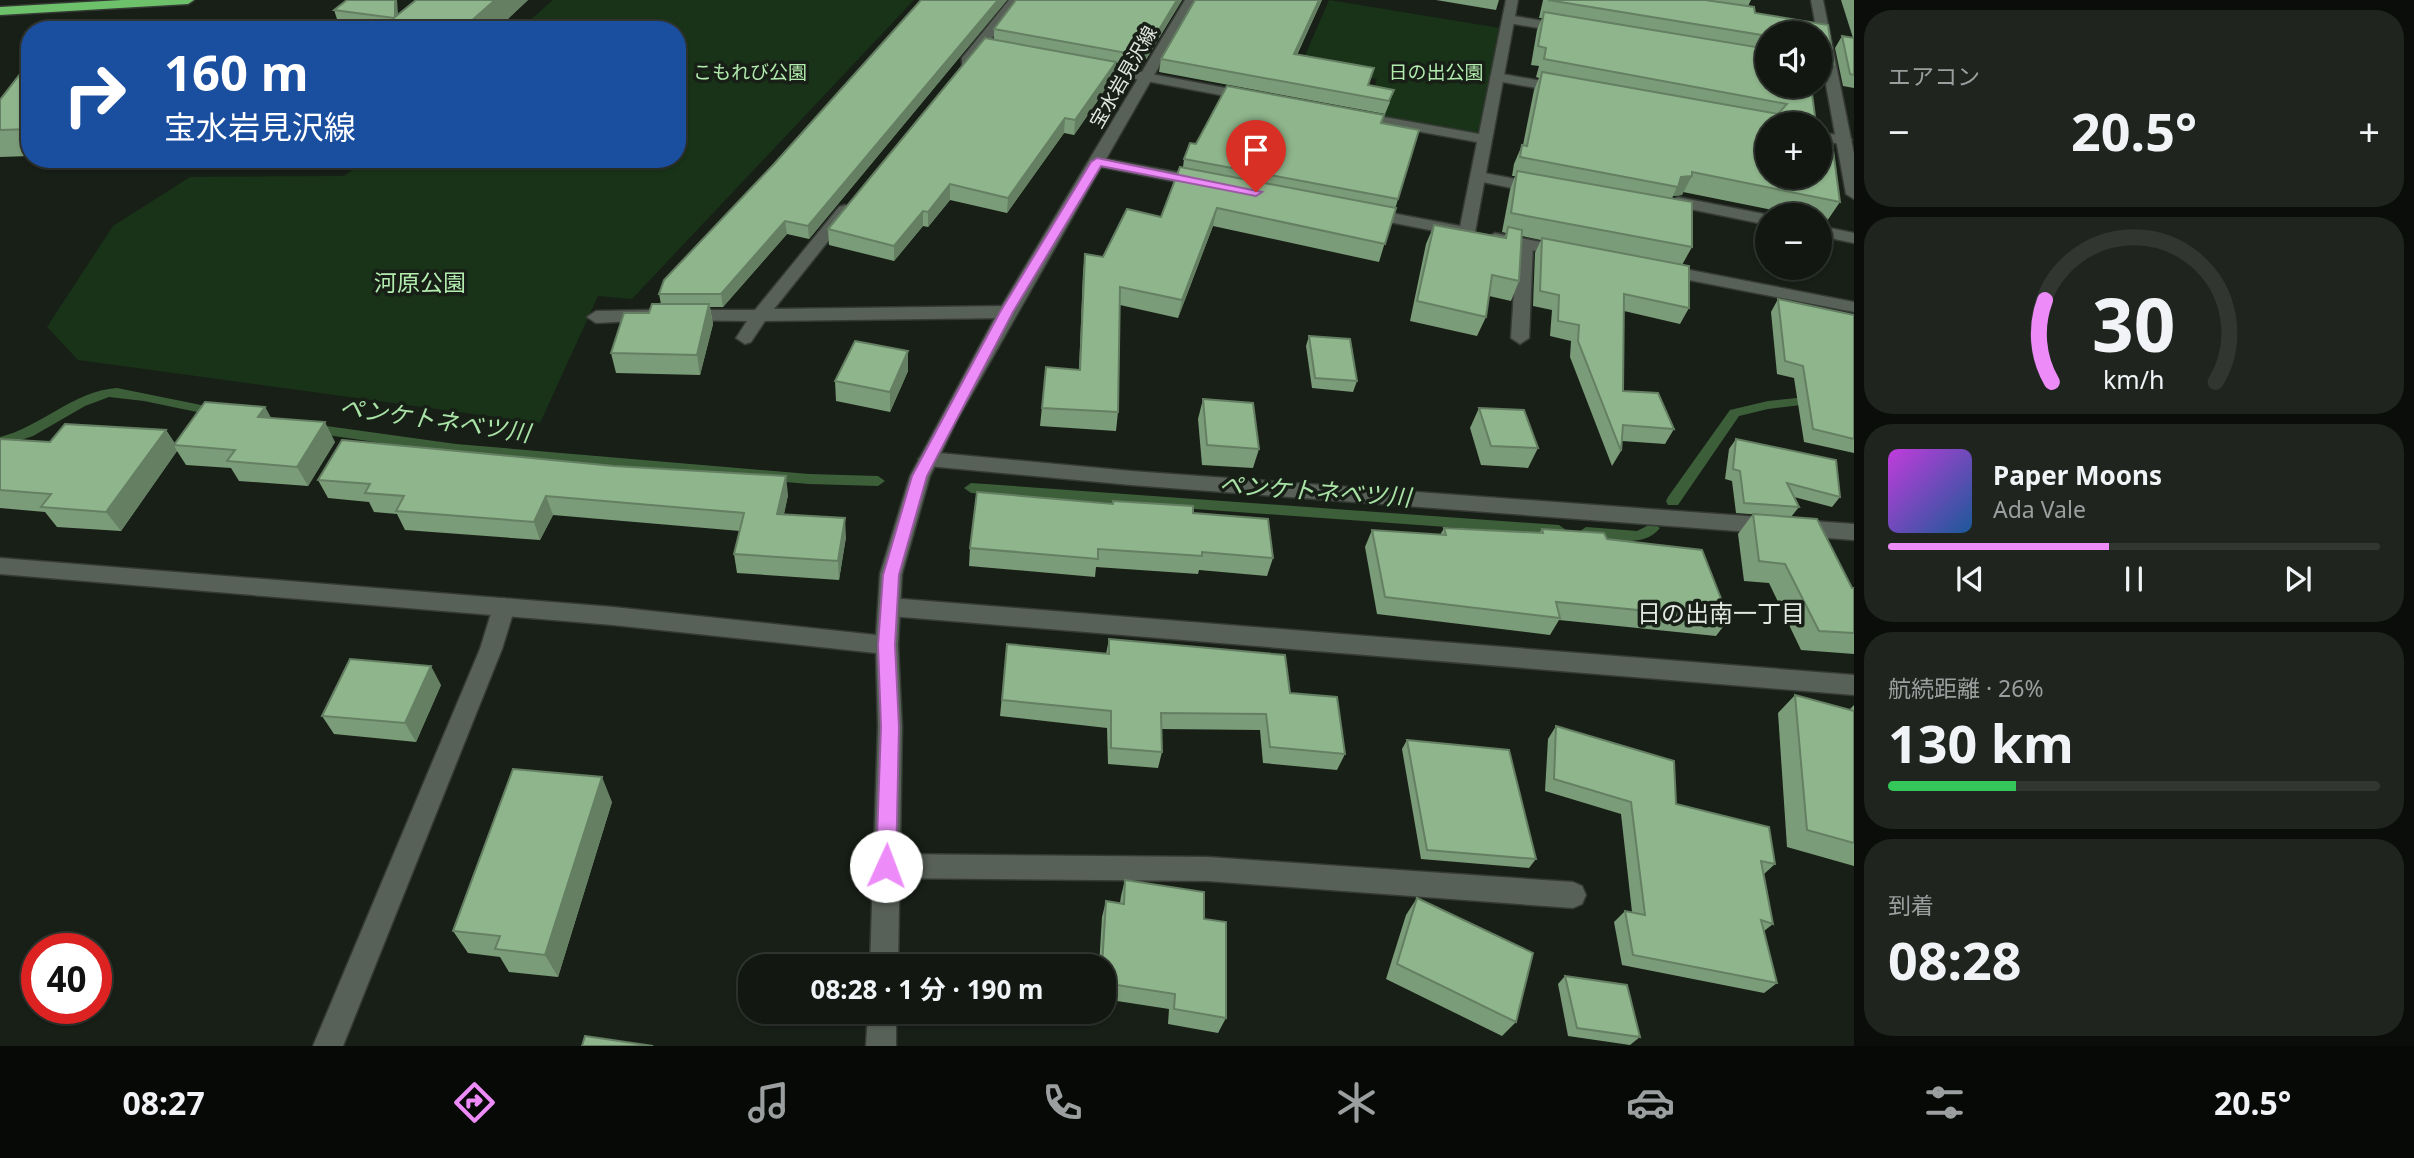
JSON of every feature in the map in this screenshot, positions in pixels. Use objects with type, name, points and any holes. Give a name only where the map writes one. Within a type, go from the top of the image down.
[{"type":"highway","points":[[0,12],[64,5],[188,0]]},
{"type":"street","points":[[953,77],[986,46],[1016,0]]},
{"type":"street","name":"宝水岩見沢線","points":[[1191,0],[1097,162],[1220,185]]},
{"type":"street","points":[[1467,232],[1512,0]]},
{"type":"street","points":[[1816,0],[1818,21]]},
{"type":"street","points":[[1508,19],[1576,30]]},
{"type":"street","points":[[1832,38],[1844,43]]},
{"type":"street","points":[[1069,62],[1268,100]]},
{"type":"street","points":[[1497,77],[1578,92]]},
{"type":"street","points":[[1832,88],[1847,121],[1844,140],[1854,194]]},
{"type":"street","points":[[1336,112],[1484,139]]},
{"type":"street","points":[[1832,138],[1844,140]]},
{"type":"street","points":[[884,954],[890,727],[887,645],[891,575],[920,476],[928,459],[1007,312],[1097,162]]},
{"type":"street","points":[[1479,177],[1558,192]]},
{"type":"street","points":[[745,338],[760,315],[857,196]]},
{"type":"street","points":[[1664,213],[1678,215],[1678,202],[1755,217]]},
{"type":"street","points":[[1343,209],[1580,254]]},
{"type":"street","points":[[1832,233],[1854,238]]},
{"type":"street","points":[[1520,338],[1525,244]]},
{"type":"street","points":[[1649,267],[1854,307]]},
{"type":"street","points":[[597,317],[1007,312]]},
{"type":"street","points":[[928,459],[1131,478],[1854,532]]},
{"type":"street","points":[[0,566],[504,607],[887,645]]},
{"type":"street","points":[[328,1046],[491,649],[504,607]]},
{"type":"street","points":[[890,607],[1854,685]]},
{"type":"street","points":[[886,866],[1208,869],[1573,895]]},
{"type":"street","points":[[881,1046],[882,1024]]},
{"type":"green space","name":"河原公園","points":[[553,0],[914,0],[632,299],[598,296],[540,423],[78,360],[47,327],[113,226],[190,177],[344,176],[355,168],[686,168],[686,21],[529,21]]},
{"type":"green space","name":"日の出公園","points":[[1329,0],[1500,28],[1478,134],[1367,113],[1377,79],[1301,65]]},
{"type":"building","points":[[347,0],[395,0],[395,17],[334,10]]},
{"type":"building","points":[[416,0],[495,0],[471,21],[390,21]]},
{"type":"building","points":[[921,0],[998,0],[808,226],[785,221],[721,294],[659,294],[664,280],[774,164]]},
{"type":"building","points":[[1016,0],[1177,0],[1143,56],[994,29]]},
{"type":"building","points":[[1195,0],[1319,0],[1294,54],[1374,68],[1368,85],[1394,90],[1389,101],[1161,59]]},
{"type":"building","points":[[1548,0],[1705,0],[1754,7],[1755,13],[1804,21],[1755,21],[1755,34]]},
{"type":"building","points":[[1544,12],[1755,47],[1755,98],[1813,98],[1814,112],[1780,112],[1787,104],[1544,59],[1546,48],[1538,46]]},
{"type":"building","points":[[1842,36],[1854,38],[1854,75],[1850,74]]},
{"type":"building","points":[[985,38],[1116,62],[1075,120],[1065,118],[1008,198],[950,184],[928,212],[923,211],[894,246],[828,229]]},
{"type":"building","points":[[1542,72],[1767,112],[1755,112],[1755,185],[1692,172],[1692,176],[1681,177],[1678,187],[1520,157],[1522,145],[1527,146]]},
{"type":"building","points":[[21,73],[21,129],[0,130],[0,100]]},
{"type":"building","points":[[1227,86],[1384,115],[1381,123],[1419,130],[1398,199],[1184,159],[1190,143],[1196,144]]},
{"type":"building","points":[[1832,142],[1840,202],[1776,189],[1832,189]]},
{"type":"building","points":[[1180,167],[1396,208],[1385,244],[1217,208],[1182,300],[1120,287],[1118,412],[1042,408],[1046,367],[1080,370],[1085,254],[1103,257],[1127,209],[1161,217]]},
{"type":"building","points":[[1517,171],[1692,202],[1692,247],[1511,213]]},
{"type":"building","points":[[1434,225],[1506,238],[1508,227],[1522,230],[1519,281],[1492,275],[1486,317],[1417,301]]},
{"type":"building","points":[[1542,238],[1689,266],[1689,308],[1624,294],[1623,391],[1658,393],[1674,429],[1623,425],[1621,451],[1578,341],[1579,325],[1558,321],[1559,295],[1540,291]]},
{"type":"building","points":[[1778,299],[1854,315],[1854,439],[1813,429],[1803,366],[1785,361]]},
{"type":"building","points":[[652,304],[709,304],[697,355],[611,353],[624,313],[649,313]]},
{"type":"building","points":[[1309,336],[1350,339],[1357,381],[1315,378]]},
{"type":"building","points":[[855,341],[908,351],[890,392],[835,381]]},
{"type":"building","points":[[1203,399],[1253,403],[1259,449],[1207,445]]},
{"type":"building","points":[[205,402],[265,407],[258,417],[325,422],[297,467],[227,461],[235,450],[174,445]]},
{"type":"building","points":[[1479,408],[1524,410],[1538,448],[1491,446]]},
{"type":"building","points":[[65,424],[166,430],[106,512],[41,507],[51,494],[0,490],[0,439],[50,442]]},
{"type":"building","points":[[1736,439],[1836,460],[1840,497],[1787,483],[1799,507],[1744,503],[1740,471],[1733,469]]},
{"type":"building","points":[[342,440],[614,466],[786,476],[777,514],[845,518],[838,561],[734,554],[744,513],[546,496],[534,522],[396,511],[404,496],[365,493],[370,484],[318,480]]},
{"type":"building","points":[[977,492],[1113,504],[1113,501],[1193,506],[1193,513],[1268,519],[1273,558],[1202,552],[1202,556],[1098,549],[1098,559],[970,548]]},
{"type":"building","points":[[1753,514],[1817,519],[1854,588],[1854,633],[1819,631],[1785,564],[1759,561]]},
{"type":"building","points":[[1444,528],[1604,533],[1607,539],[1702,550],[1729,619],[1556,602],[1560,618],[1385,597],[1372,530],[1446,535]]},
{"type":"building","points":[[1109,639],[1285,655],[1290,693],[1337,697],[1345,754],[1270,747],[1266,714],[1161,713],[1162,752],[1111,748],[1111,711],[1002,700],[1007,644],[1109,654]]},
{"type":"building","points":[[350,659],[431,666],[405,723],[322,716]]},
{"type":"building","points":[[1795,695],[1854,711],[1854,843],[1807,830]]},
{"type":"building","points":[[1556,726],[1674,761],[1676,804],[1769,827],[1775,864],[1761,861],[1773,924],[1761,920],[1777,983],[1633,955],[1625,911],[1645,915],[1631,802],[1554,779]]},
{"type":"building","points":[[1407,740],[1509,750],[1536,859],[1427,850]]},
{"type":"building","points":[[513,769],[602,777],[545,955],[495,949],[500,936],[453,931]]},
{"type":"building","points":[[1125,880],[1204,892],[1204,919],[1226,922],[1226,1018],[1174,1009],[1175,994],[1116,985],[1116,954],[1103,954],[1106,901],[1124,904]]},
{"type":"building","points":[[1417,898],[1533,953],[1516,1022],[1397,964]]},
{"type":"building","points":[[1565,976],[1627,985],[1640,1037],[1577,1028]]},
{"type":"building","points":[[585,1036],[653,1046],[582,1046]]},
{"type":"waterway","name":"ペンケトネベツ川","points":[[0,442],[29,432],[81,403],[109,393],[144,396],[216,412]]},
{"type":"waterway","name":"ペンケトネベツ川","points":[[1673,501],[1735,413],[1768,405],[1814,400]]},
{"type":"waterway","name":"ペンケトネベツ川","points":[[312,429],[456,449],[809,479],[878,481]]},
{"type":"waterway","name":"ペンケトネベツ川","points":[[971,488],[1559,530]]},
{"type":"waterway","name":"ペンケトネベツ川","points":[[1586,532],[1639,536],[1653,528]]},
{"type":"district","name":"日の出南一丁目","points":[[1721,612]]},
{"type":"route","points":[[886,866],[890,727],[887,645],[891,575],[920,476],[947,420],[1007,312],[1097,162],[1256,192]]},
{"type":"park label","name":"こもれび公園","points":[[750,72]]}]
